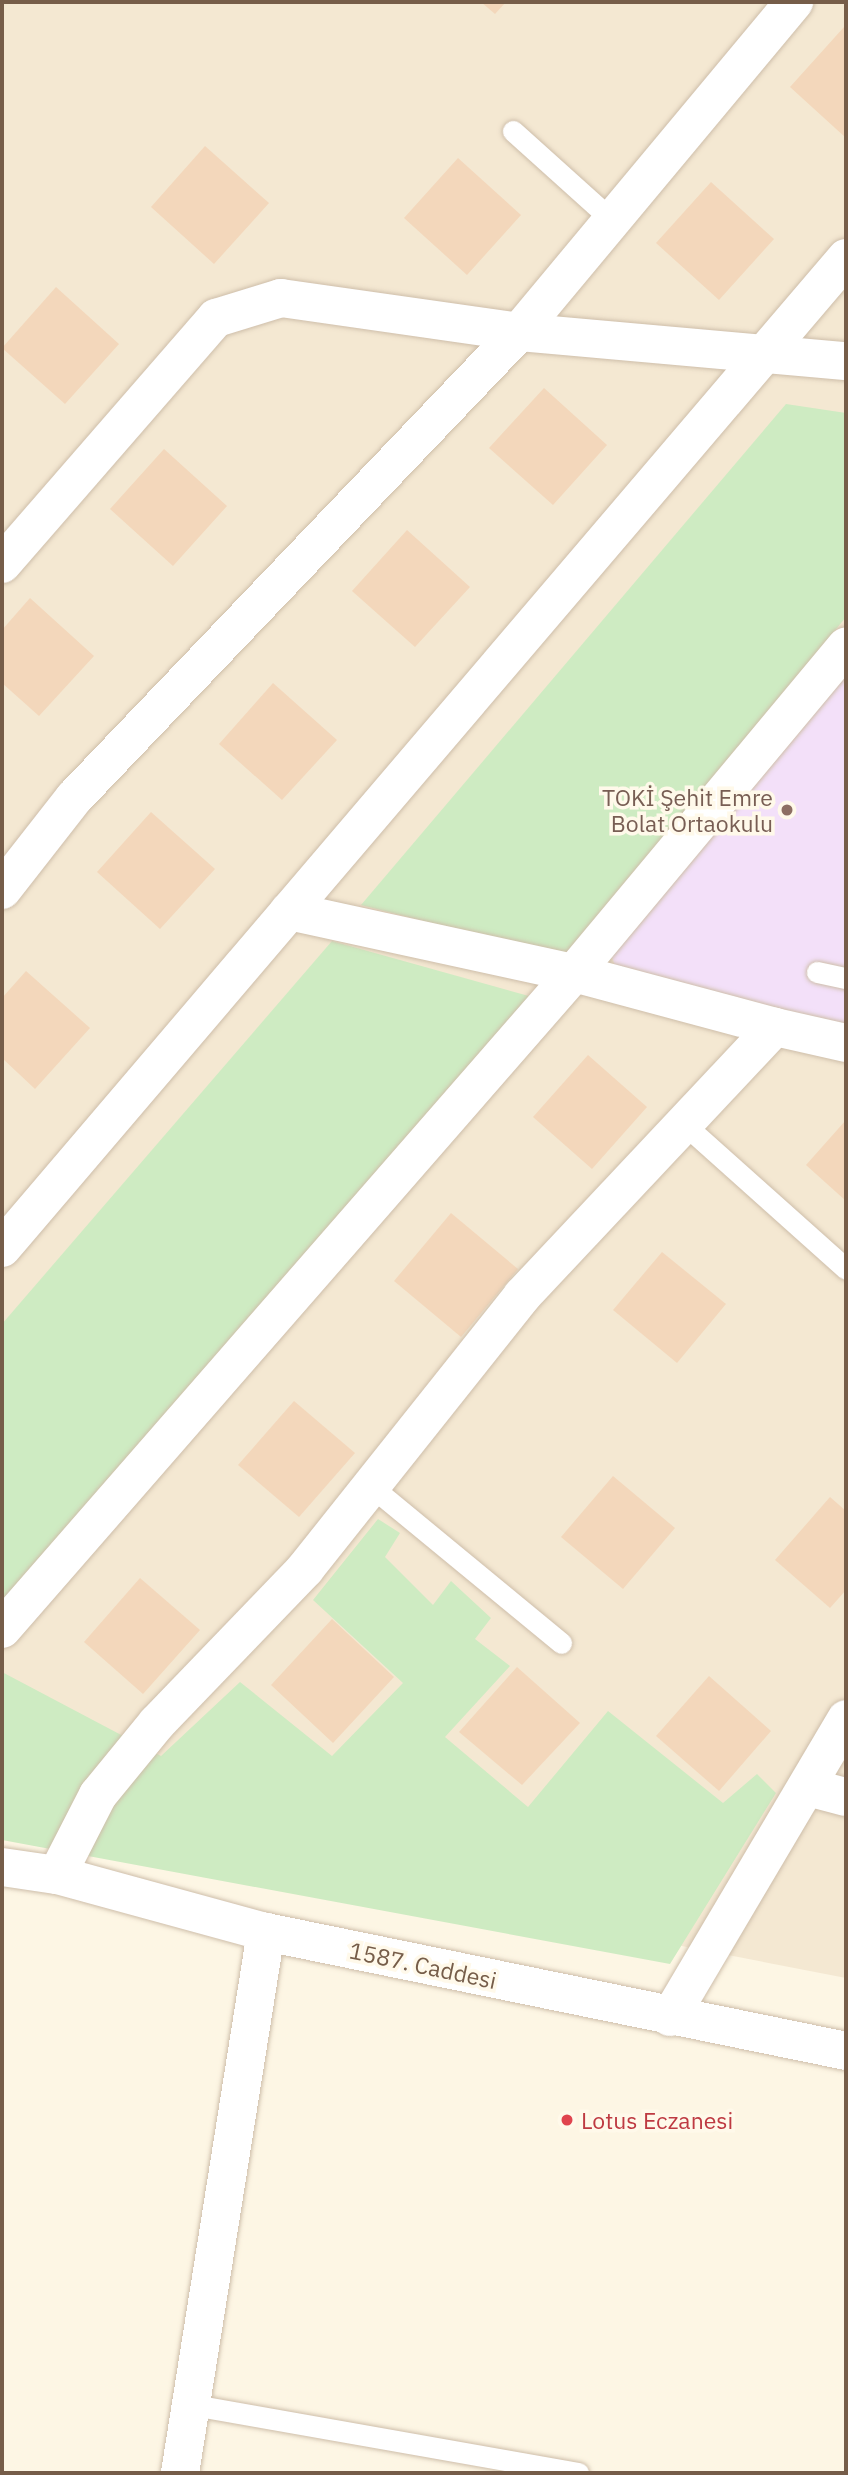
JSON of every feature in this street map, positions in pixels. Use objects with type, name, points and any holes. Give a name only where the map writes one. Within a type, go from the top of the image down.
[{"type":"street","points":[[2,890],[74,798],[519,332],[793,2]]},
{"type":"street","points":[[2,1248],[846,258]]},
{"type":"street","points":[[2,565],[216,318],[281,298],[519,332],[846,361]]},
{"type":"street","points":[[2,1629],[574,973],[846,647]]},
{"type":"street","points":[[289,911],[574,973],[846,1044]]},
{"type":"street","points":[[57,1875],[98,1795],[157,1723],[305,1569],[522,1296],[775,1027]]},
{"type":"street","points":[[670,2017],[846,1719]]},
{"type":"street","points":[[808,1787],[846,1797]]},
{"type":"street","name":"1587. Caddesi","points":[[2,1867],[57,1875],[266,1932],[846,2052]]},
{"type":"street","points":[[180,2473],[266,1932]]},
{"type":"lane","points":[[513,131],[612,220]]},
{"type":"lane","points":[[817,972],[846,978]]},
{"type":"lane","points":[[684,1124],[846,1269]]},
{"type":"lane","points":[[372,1487],[561,1643]]},
{"type":"lane","points":[[192,2405],[578,2473]]},
{"type":"shaded area","points":[[2,2],[846,2],[846,1978],[2,1814]]},
{"type":"shaded area","name":"TOKİ Şehit Emre Bolat Ortaokulu","points":[[846,671],[846,1025],[616,969],[609,948]]},
{"type":"green space","points":[[786,404],[846,413],[846,617],[565,957],[361,905]]},
{"type":"green space","points":[[332,941],[536,998],[2,1622],[2,1324]]},
{"type":"green space","points":[[378,1519],[400,1533],[385,1557],[433,1605],[451,1581],[491,1618],[475,1639],[510,1666],[445,1737],[528,1807],[608,1711],[723,1803],[757,1774],[776,1793],[670,1964],[2,1840],[2,1672],[161,1756],[240,1682],[332,1756],[403,1683],[313,1600]]},
{"type":"building","points":[[481,2],[506,2],[495,14]]},
{"type":"building","points":[[844,27],[846,29],[846,138],[790,87]]},
{"type":"building","points":[[205,146],[269,203],[214,264],[151,207]]},
{"type":"building","points":[[458,158],[521,215],[467,275],[404,218]]},
{"type":"building","points":[[711,182],[774,239],[719,300],[656,243]]},
{"type":"building","points":[[56,287],[119,344],[65,404],[2,348]]},
{"type":"building","points":[[544,388],[607,445],[553,505],[489,448]]},
{"type":"building","points":[[164,449],[227,506],[173,566],[110,509]]},
{"type":"building","points":[[407,530],[470,587],[415,647],[352,591]]},
{"type":"building","points":[[30,598],[94,656],[39,716],[2,683],[2,630]]},
{"type":"building","points":[[273,683],[337,740],[282,800],[219,744]]},
{"type":"building","points":[[151,812],[215,869],[160,929],[97,872]]},
{"type":"building","points":[[26,971],[90,1028],[35,1089],[2,1058],[2,998]]},
{"type":"building","points":[[588,1055],[647,1107],[592,1169],[533,1117]]},
{"type":"building","points":[[846,1120],[846,1201],[806,1165]]},
{"type":"building","points":[[451,1213],[518,1269],[461,1337],[394,1281]]},
{"type":"building","points":[[662,1252],[726,1304],[677,1363],[613,1310]]},
{"type":"building","points":[[294,1401],[355,1453],[299,1517],[238,1465]]},
{"type":"building","points":[[613,1476],[675,1528],[623,1589],[561,1537]]},
{"type":"building","points":[[830,1497],[846,1511],[846,1590],[830,1608],[775,1560]]},
{"type":"building","points":[[140,1578],[200,1630],[143,1694],[84,1642]]},
{"type":"building","points":[[332,1619],[394,1677],[333,1743],[271,1685]]},
{"type":"building","points":[[517,1667],[580,1723],[522,1785],[459,1732]]},
{"type":"building","points":[[709,1676],[771,1731],[719,1791],[656,1736]]},
{"type":"place","name":"TOKİ Şehit Emre Bolat Ortaokulu","points":[[787,810]]},
{"type":"place","name":"Lotus Eczanesi","points":[[567,2120]]}]
